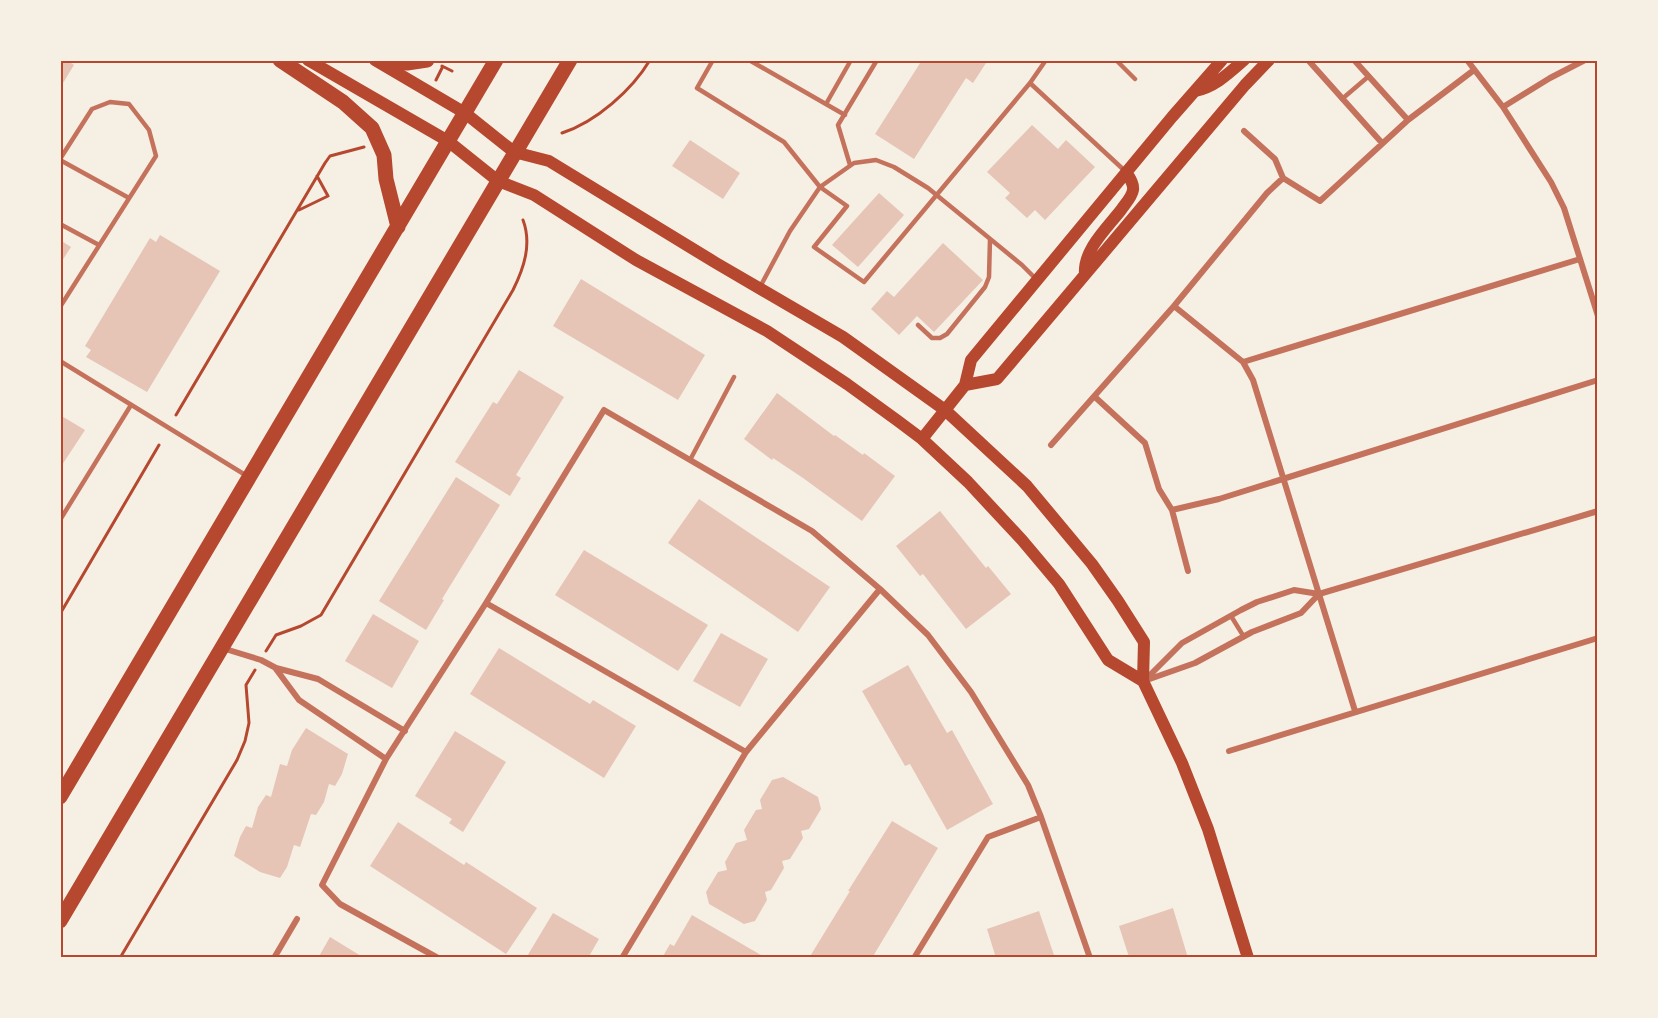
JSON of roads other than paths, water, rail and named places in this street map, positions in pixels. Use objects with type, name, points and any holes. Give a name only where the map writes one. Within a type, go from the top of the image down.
[{"type":"highway","points":[[280,60],[343,102],[372,128],[384,155],[386,179],[398,227]]},
{"type":"highway","points":[[383,60],[407,63],[427,60]]},
{"type":"highway","points":[[60,797],[64,784],[249,478],[496,60]]},
{"type":"highway","points":[[60,921],[570,60]]},
{"type":"main road","points":[[308,60],[448,141],[498,181],[534,195],[636,260],[767,331],[847,384],[922,440],[968,482],[1059,584],[1108,660],[1143,681]]},
{"type":"main road","points":[[375,60],[465,113],[514,153],[549,161],[707,258],[843,337],[945,410],[1027,486],[1092,564],[1144,642],[1143,681],[1182,763],[1204,818],[1248,958]]},
{"type":"main road","points":[[922,440],[965,385],[971,360],[1222,60]]},
{"type":"main road","points":[[1193,92],[1204,90],[1217,83],[1244,60]]},
{"type":"main road","points":[[965,385],[997,379],[1245,85],[1269,60]]},
{"type":"main road","points":[[1084,274],[1084,267],[1091,249],[1128,200],[1133,189],[1126,172]]},
{"type":"street","points":[[1308,60],[1382,143]]},
{"type":"street","points":[[1354,60],[1408,120]]},
{"type":"street","points":[[1467,60],[1503,107],[1551,182],[1564,208],[1598,316]]},
{"type":"street","points":[[1503,107],[1585,60]]},
{"type":"street","points":[[1244,131],[1275,159],[1283,178],[1320,201],[1408,120],[1474,70]]},
{"type":"street","points":[[1051,445],[1174,306],[1267,193],[1283,178]]},
{"type":"street","points":[[1243,362],[1580,259]]},
{"type":"street","points":[[1174,306],[1243,362],[1253,380],[1355,711]]},
{"type":"street","points":[[1172,510],[1218,499],[1598,380]]},
{"type":"street","points":[[1095,397],[1144,443],[1159,489],[1172,510],[1188,571]]},
{"type":"street","points":[[438,958],[340,904],[322,885],[386,759],[486,603],[604,410],[812,531],[880,589],[928,635],[971,692],[1028,785],[1090,958]]},
{"type":"street","points":[[1143,681],[1182,643],[1257,602],[1294,591],[1318,594],[1598,511]]},
{"type":"street","points":[[622,958],[746,752],[880,589]]},
{"type":"street","points":[[1143,681],[1195,663],[1266,626],[1301,613],[1318,594]]},
{"type":"street","points":[[486,603],[746,752]]},
{"type":"street","points":[[1229,751],[1598,638]]},
{"type":"street","points":[[222,648],[261,660],[276,668],[318,679],[405,730]]},
{"type":"street","points":[[276,668],[299,700],[386,759]]},
{"type":"street","points":[[914,958],[988,837],[1041,817]]},
{"type":"street","points":[[274,958],[297,919]]},
{"type":"lane","points":[[713,60],[697,88],[784,142],[820,187],[847,206],[814,247],[864,282],[1030,83],[1046,60]]},
{"type":"lane","points":[[749,60],[844,115]]},
{"type":"lane","points":[[826,104],[851,60]]},
{"type":"lane","points":[[850,165],[838,125],[877,60]]},
{"type":"lane","points":[[1116,60],[1135,79]]},
{"type":"lane","points":[[1342,99],[1369,76]]},
{"type":"lane","points":[[1030,83],[1126,172]]},
{"type":"lane","points":[[60,307],[156,156],[149,130],[129,104],[110,102],[92,109],[60,159],[129,198]]},
{"type":"lane","points":[[760,287],[790,231],[820,187],[854,163],[876,160],[894,166],[936,195],[1037,280]]},
{"type":"lane","points":[[60,224],[99,245]]},
{"type":"lane","points":[[918,325],[932,338],[940,338],[947,334],[985,287],[989,277],[990,239]]},
{"type":"lane","points":[[60,290],[68,294]]},
{"type":"lane","points":[[60,361],[249,478]]},
{"type":"lane","points":[[690,460],[734,377]]},
{"type":"lane","points":[[60,520],[131,405]]},
{"type":"lane","points":[[1231,616],[1244,637]]}]
